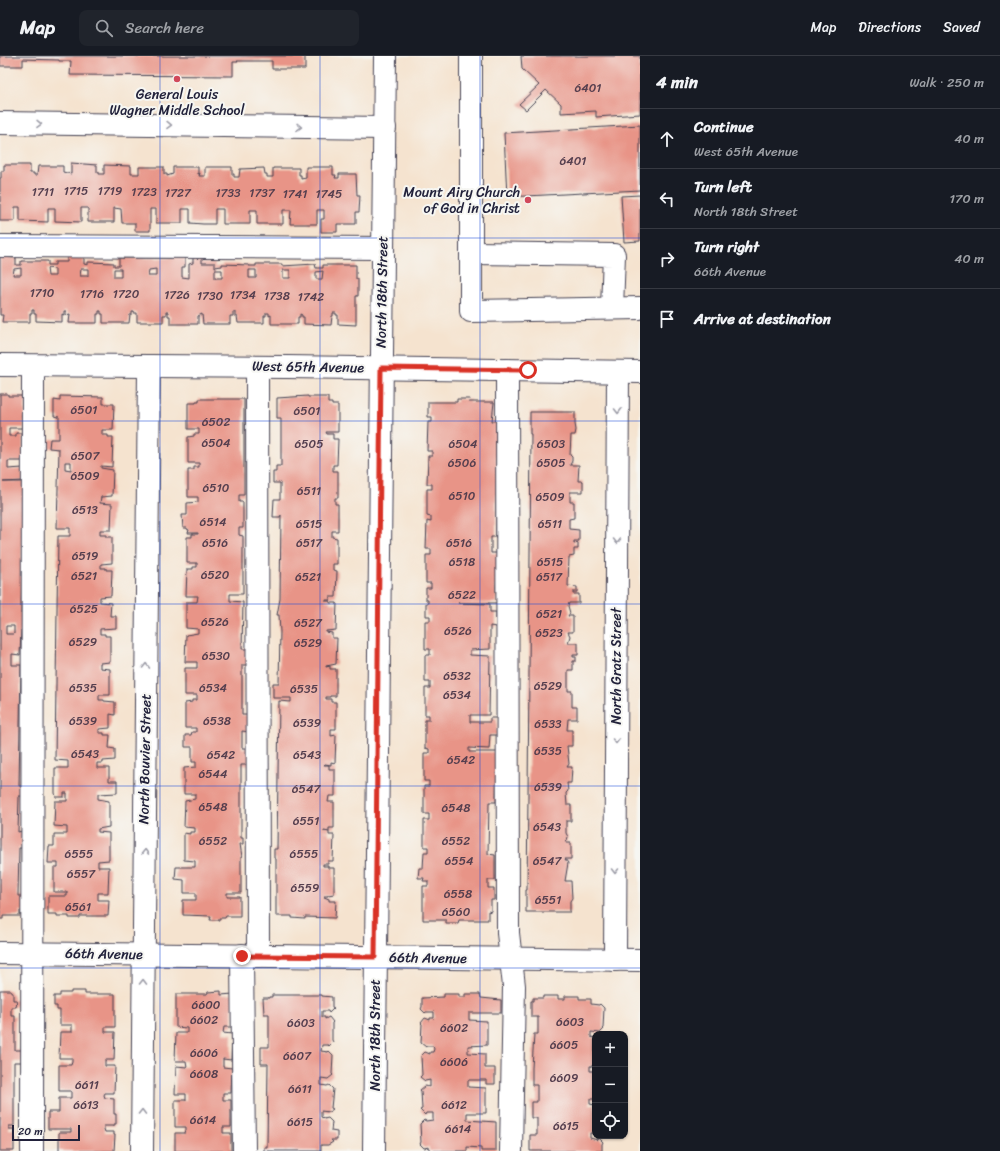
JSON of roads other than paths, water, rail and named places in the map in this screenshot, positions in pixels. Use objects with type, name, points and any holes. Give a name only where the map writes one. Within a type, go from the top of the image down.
[{"type":"street","name":"North 18th Street","points":[[374,1151],[385,56]]},
{"type":"street","points":[[471,56],[471,311],[640,308]]},
{"type":"street","points":[[0,123],[385,128]]},
{"type":"street","points":[[0,246],[383,248]]},
{"type":"street","points":[[471,253],[614,255],[612,308]]},
{"type":"street","name":"West 65th Avenue","points":[[0,365],[640,372]]},
{"type":"street","points":[[32,1151],[33,366]]},
{"type":"street","name":"North Bouvier Street","points":[[142,1151],[149,367]]},
{"type":"street","points":[[244,1151],[250,956],[257,367]]},
{"type":"street","points":[[507,370],[508,933],[514,986],[511,1151]]},
{"type":"street","name":"North Gratz Street","points":[[615,960],[618,372]]},
{"type":"street","name":"66th Avenue","points":[[0,953],[640,960]]},
{"type":"place","name":"General Louis Wagner Middle School","points":[[177,79]]},
{"type":"place","name":"Mount Airy Church of God in Christ","points":[[528,200]]}]
